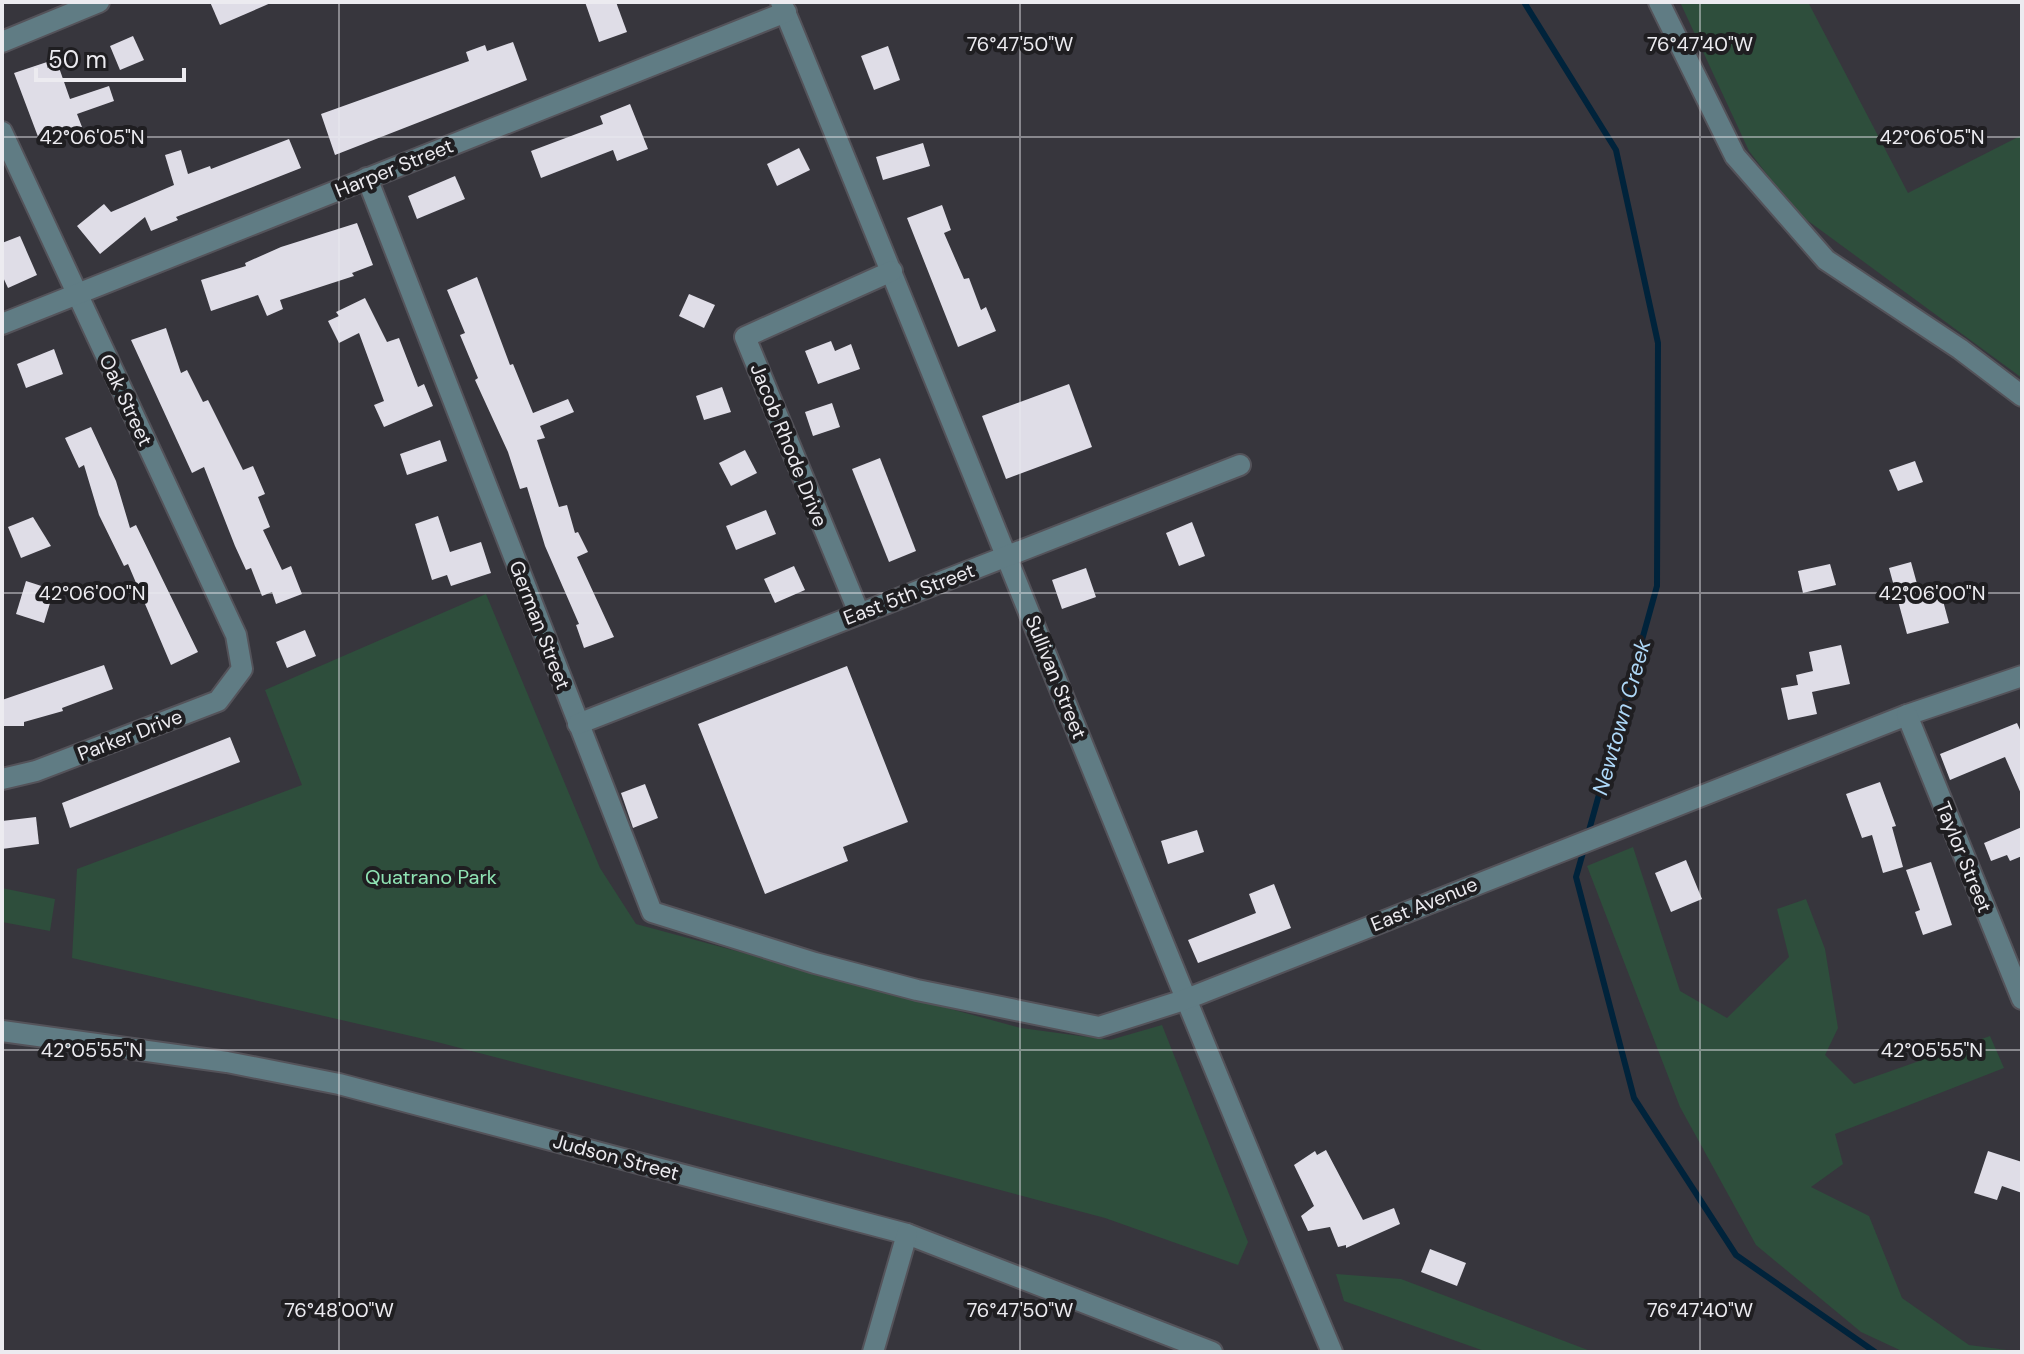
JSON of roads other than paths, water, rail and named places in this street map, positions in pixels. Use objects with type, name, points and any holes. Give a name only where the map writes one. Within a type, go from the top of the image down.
[{"type":"street","points":[[2,42],[99,2]]},
{"type":"street","points":[[1659,2],[1735,156],[1826,260],[1960,349],[2022,396]]},
{"type":"street","name":"Harper Street","points":[[2,324],[784,7]]},
{"type":"street","name":"Sullivan Street","points":[[784,7],[1008,556],[1184,1000],[1332,1352]]},
{"type":"street","name":"Oak Street","points":[[2,132],[236,635],[242,669]]},
{"type":"street","name":"German Street","points":[[367,178],[652,912],[815,963]]},
{"type":"street","name":"Jacob Rhode Drive","points":[[859,613],[745,337],[892,271]]},
{"type":"street","name":"East 5th Street","points":[[578,724],[1240,465]]},
{"type":"street","name":"Parker Drive","points":[[2,779],[36,771],[218,701],[242,669]]},
{"type":"street","name":"East Avenue","points":[[815,963],[917,990],[1099,1027],[1184,1000],[1907,715],[2022,676]]},
{"type":"street","name":"Taylor Street","points":[[1907,715],[2022,999]]},
{"type":"street","name":"Judson Street","points":[[2,1031],[227,1062],[339,1084],[907,1234],[1212,1352]]},
{"type":"street","points":[[873,1352],[907,1234]]},
{"type":"waterway","name":"Newtown Creek","points":[[1524,2],[1616,150],[1658,343],[1657,586],[1588,834]]},
{"type":"waterway","name":"Newtown Creek","points":[[1584,849],[1576,877],[1634,1098],[1736,1255],[1875,1352]]},
{"type":"park label","name":"Quatrano Park","points":[[431,877]]}]
